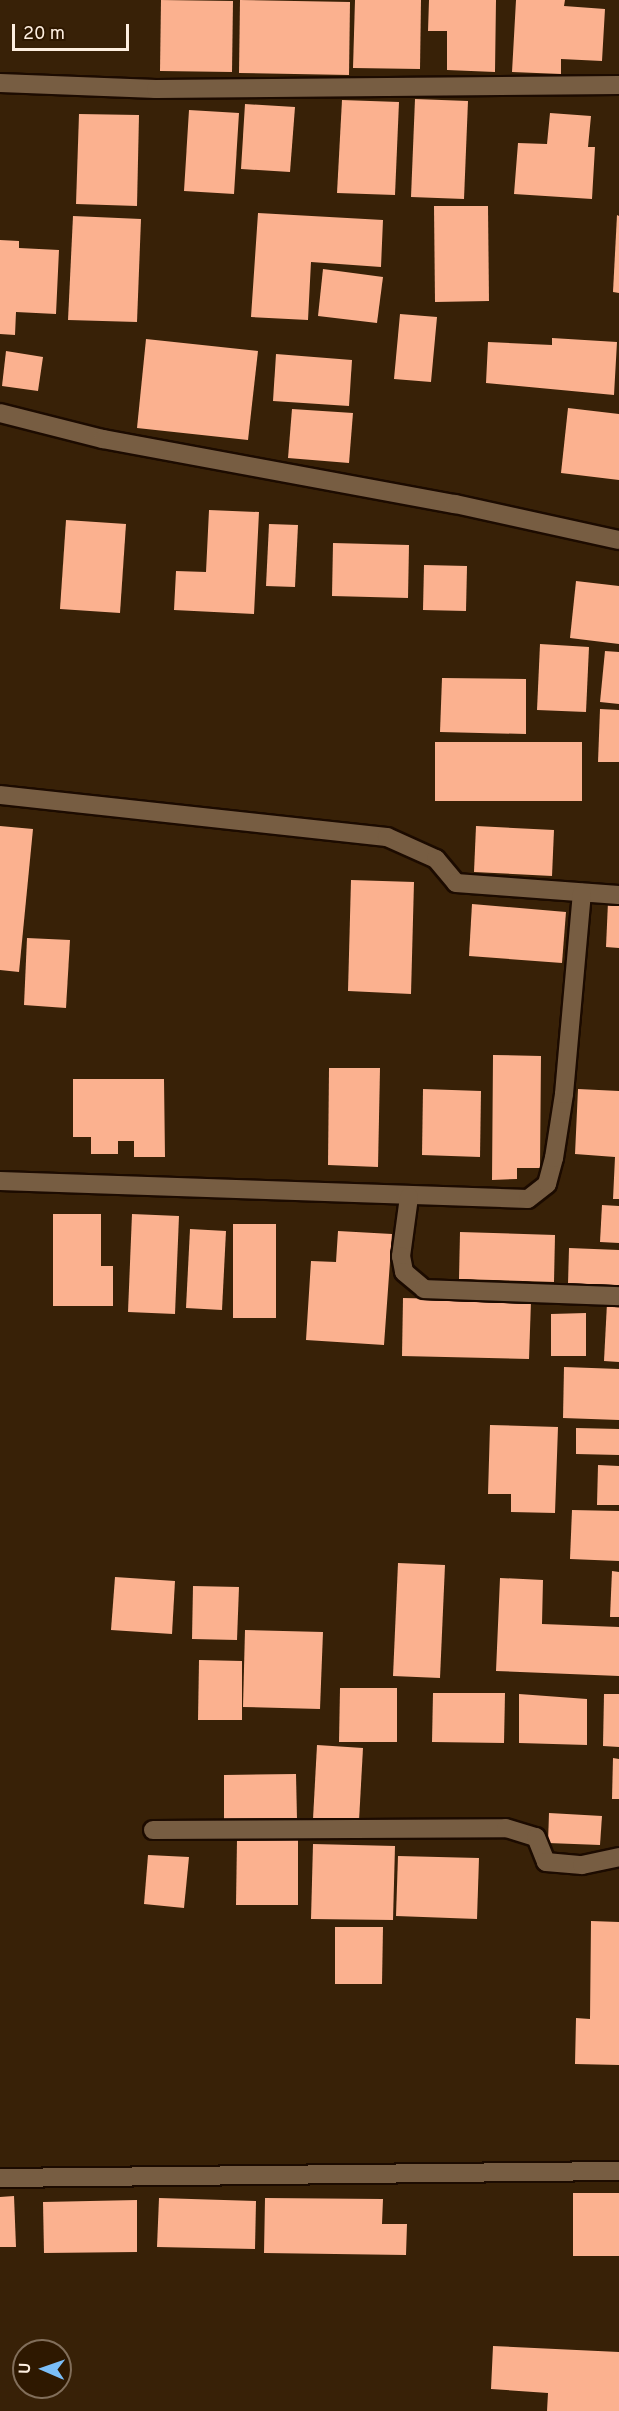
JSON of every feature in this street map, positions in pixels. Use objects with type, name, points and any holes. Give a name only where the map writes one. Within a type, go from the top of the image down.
[{"type":"street","points":[[0,83],[156,89],[619,85]]},
{"type":"street","points":[[0,413],[103,439],[455,504],[619,540]]},
{"type":"street","points":[[0,795],[387,837],[436,859],[456,883],[619,895]]},
{"type":"street","points":[[0,1181],[409,1197],[528,1199],[547,1184],[564,1094],[582,893]]},
{"type":"street","points":[[409,1197],[401,1256],[404,1272],[424,1289],[619,1296]]},
{"type":"street","points":[[153,1830],[506,1828],[536,1837],[546,1862],[582,1865],[619,1857]]},
{"type":"street","points":[[0,2178],[619,2171]]},
{"type":"building","points":[[161,0],[233,1],[232,72],[160,71]]},
{"type":"building","points":[[240,0],[350,2],[349,75],[239,73]]},
{"type":"building","points":[[355,0],[421,0],[420,69],[353,68]]},
{"type":"building","points":[[429,0],[496,0],[495,72],[447,70],[447,31],[428,31]]},
{"type":"building","points":[[516,0],[565,0],[564,6],[605,9],[602,61],[561,59],[561,74],[512,72]]},
{"type":"building","points":[[415,99],[468,101],[464,199],[411,197]]},
{"type":"building","points":[[342,100],[399,102],[395,195],[337,193]]},
{"type":"building","points":[[245,104],[295,107],[290,172],[241,169]]},
{"type":"building","points":[[189,110],[239,113],[234,194],[184,191]]},
{"type":"building","points":[[550,113],[591,116],[588,147],[595,147],[592,199],[514,194],[518,143],[547,144]]},
{"type":"building","points":[[79,114],[139,115],[137,206],[76,204]]},
{"type":"building","points":[[434,206],[488,206],[489,301],[435,302]]},
{"type":"building","points":[[258,213],[383,220],[381,267],[311,262],[308,320],[251,317]]},
{"type":"building","points":[[617,215],[619,216],[619,293],[613,292]]},
{"type":"building","points":[[73,216],[141,219],[137,322],[68,320]]},
{"type":"building","points":[[0,240],[19,241],[19,248],[59,250],[56,314],[16,312],[15,335],[0,334]]},
{"type":"building","points":[[323,269],[383,277],[377,323],[318,316]]},
{"type":"building","points":[[400,314],[437,317],[431,382],[394,379]]},
{"type":"building","points":[[552,338],[617,342],[614,395],[486,383],[488,342],[552,345]]},
{"type":"building","points":[[146,339],[258,351],[248,440],[137,428]]},
{"type":"building","points":[[6,351],[43,357],[38,391],[2,386]]},
{"type":"building","points":[[276,354],[352,360],[349,406],[273,401]]},
{"type":"building","points":[[568,408],[619,414],[619,480],[561,473]]},
{"type":"building","points":[[292,409],[353,413],[349,463],[288,458]]},
{"type":"building","points":[[209,510],[259,512],[254,614],[174,610],[176,571],[206,572]]},
{"type":"building","points":[[66,520],[126,524],[120,613],[60,609]]},
{"type":"building","points":[[269,524],[298,525],[295,587],[266,586]]},
{"type":"building","points":[[333,543],[409,545],[408,598],[332,596]]},
{"type":"building","points":[[424,565],[467,566],[466,611],[423,610]]},
{"type":"building","points":[[576,581],[619,586],[619,644],[570,638]]},
{"type":"building","points":[[540,644],[589,647],[586,712],[537,710]]},
{"type":"building","points":[[605,651],[619,652],[619,704],[600,702]]},
{"type":"building","points":[[442,678],[526,679],[526,734],[440,732]]},
{"type":"building","points":[[600,709],[619,710],[619,762],[598,762]]},
{"type":"building","points":[[435,742],[582,742],[582,801],[435,801]]},
{"type":"building","points":[[0,826],[33,829],[19,972],[0,970]]},
{"type":"building","points":[[476,826],[554,830],[552,876],[474,872]]},
{"type":"building","points":[[351,880],[414,882],[411,994],[348,991]]},
{"type":"building","points":[[608,902],[619,903],[619,948],[606,947]]},
{"type":"building","points":[[472,904],[566,912],[562,963],[469,956]]},
{"type":"building","points":[[27,938],[70,940],[66,1008],[24,1005]]},
{"type":"building","points":[[493,1055],[541,1056],[540,1168],[517,1168],[517,1179],[492,1180]]},
{"type":"building","points":[[329,1068],[380,1068],[378,1167],[328,1165]]},
{"type":"building","points":[[73,1079],[164,1079],[165,1157],[134,1157],[134,1141],[118,1141],[118,1154],[91,1154],[91,1137],[73,1137]]},
{"type":"building","points":[[423,1089],[481,1091],[480,1157],[422,1155]]},
{"type":"building","points":[[578,1089],[619,1091],[619,1199],[613,1199],[615,1157],[575,1154]]},
{"type":"building","points":[[602,1205],[619,1206],[619,1243],[600,1242]]},
{"type":"building","points":[[53,1214],[101,1214],[101,1266],[113,1266],[113,1306],[53,1306]]},
{"type":"building","points":[[132,1214],[179,1216],[175,1314],[128,1312]]},
{"type":"building","points":[[233,1224],[276,1224],[276,1318],[233,1318]]},
{"type":"building","points":[[190,1229],[226,1231],[222,1310],[186,1308]]},
{"type":"building","points":[[338,1231],[392,1234],[384,1345],[306,1340],[311,1261],[336,1262]]},
{"type":"building","points":[[460,1232],[555,1235],[554,1282],[459,1279]]},
{"type":"building","points":[[569,1248],[619,1250],[619,1286],[568,1284]]},
{"type":"building","points":[[403,1298],[531,1301],[529,1359],[402,1356]]},
{"type":"building","points":[[607,1303],[619,1304],[619,1362],[604,1361]]},
{"type":"building","points":[[586,1313],[586,1356],[551,1356],[551,1314]]},
{"type":"building","points":[[564,1367],[619,1369],[619,1420],[563,1418]]},
{"type":"building","points":[[490,1425],[558,1427],[555,1513],[511,1512],[511,1494],[488,1494]]},
{"type":"building","points":[[576,1428],[619,1429],[619,1455],[576,1454]]},
{"type":"building","points":[[598,1465],[619,1466],[619,1505],[597,1505]]},
{"type":"building","points":[[572,1510],[619,1511],[619,1561],[570,1559]]},
{"type":"building","points":[[398,1563],[445,1565],[440,1678],[393,1676]]},
{"type":"building","points":[[612,1571],[619,1572],[619,1617],[610,1617]]},
{"type":"building","points":[[115,1577],[175,1581],[172,1634],[111,1630]]},
{"type":"building","points":[[500,1578],[543,1580],[542,1624],[619,1627],[619,1676],[496,1671]]},
{"type":"building","points":[[193,1586],[239,1587],[237,1640],[192,1639]]},
{"type":"building","points":[[245,1630],[323,1632],[320,1709],[243,1707]]},
{"type":"building","points":[[199,1660],[242,1661],[242,1720],[198,1720]]},
{"type":"building","points":[[340,1688],[397,1688],[397,1742],[339,1742]]},
{"type":"building","points":[[433,1693],[505,1693],[504,1743],[432,1742]]},
{"type":"building","points":[[519,1694],[587,1699],[587,1745],[519,1743]]},
{"type":"building","points":[[604,1694],[619,1694],[619,1747],[603,1746]]},
{"type":"building","points":[[317,1745],[363,1748],[359,1821],[313,1819]]},
{"type":"building","points":[[613,1758],[619,1759],[619,1799],[612,1799]]},
{"type":"building","points":[[296,1774],[297,1819],[224,1819],[224,1775]]},
{"type":"building","points":[[549,1813],[602,1816],[600,1845],[548,1843]]},
{"type":"building","points":[[237,1839],[298,1839],[298,1905],[236,1905]]},
{"type":"building","points":[[313,1844],[395,1846],[393,1920],[311,1919]]},
{"type":"building","points":[[148,1855],[189,1857],[184,1908],[144,1904]]},
{"type":"building","points":[[398,1856],[479,1858],[477,1919],[396,1916]]},
{"type":"building","points":[[591,1921],[619,1922],[619,2065],[575,2064],[576,2018],[590,2019]]},
{"type":"building","points":[[335,1927],[383,1927],[382,1984],[335,1984]]},
{"type":"building","points":[[573,2193],[619,2193],[619,2256],[573,2256]]},
{"type":"building","points":[[14,2196],[16,2247],[0,2247],[0,2197]]},
{"type":"building","points":[[159,2198],[256,2201],[255,2249],[157,2247]]},
{"type":"building","points":[[265,2198],[383,2199],[382,2224],[407,2224],[406,2255],[264,2253]]},
{"type":"building","points":[[137,2200],[137,2252],[44,2253],[43,2202]]},
{"type":"building","points":[[493,2346],[619,2352],[619,2411],[547,2411],[548,2393],[491,2389]]}]
